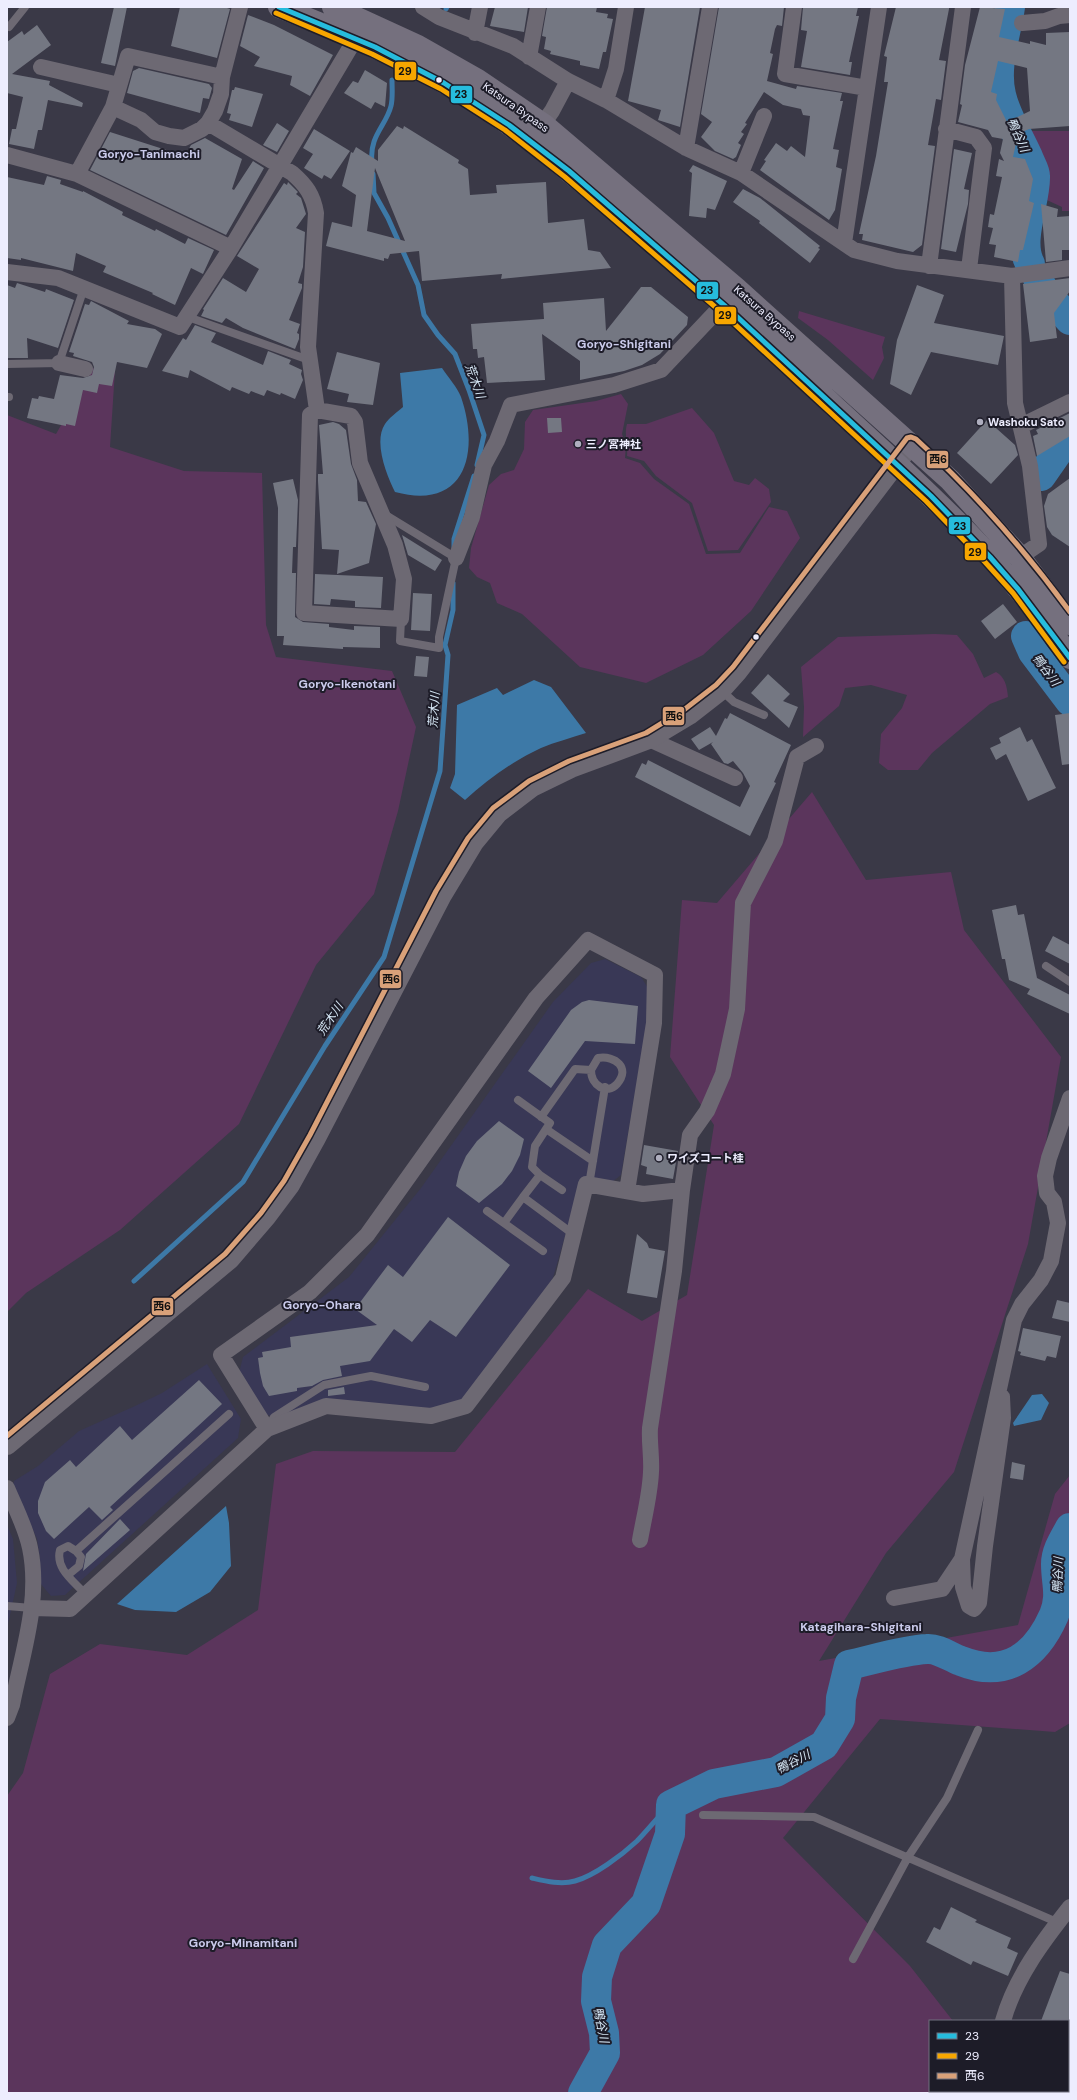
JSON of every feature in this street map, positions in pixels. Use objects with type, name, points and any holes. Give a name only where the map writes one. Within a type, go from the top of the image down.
[{"type":"highway","name":"Katsura Bypass","points":[[279,7],[418,46],[478,80],[537,132],[731,296],[911,444],[950,480],[1020,558],[1070,624]]},
{"type":"highway","name":"Katsura Bypass","points":[[334,7],[361,29]]},
{"type":"highway","name":"Katsura Bypass","points":[[731,296],[896,464],[933,497],[1003,568],[1070,658]]},
{"type":"street","points":[[113,107],[141,120],[155,132],[169,136],[184,138],[194,134],[208,123],[220,94],[222,77],[240,7]]},
{"type":"street","points":[[423,7],[439,17],[475,33],[513,46],[568,81],[606,100],[686,148],[741,173],[844,244],[859,251],[929,266],[1012,276],[1070,268]]},
{"type":"street","points":[[475,33],[480,7]]},
{"type":"street","points":[[529,57],[538,7]]},
{"type":"street","points":[[606,100],[616,69],[626,7]]},
{"type":"street","points":[[686,148],[710,7]]},
{"type":"street","points":[[794,7],[785,74],[867,88]]},
{"type":"street","points":[[844,244],[879,7]]},
{"type":"street","points":[[929,266],[963,7]]},
{"type":"street","points":[[1022,23],[1045,21],[1059,16],[1070,16]]},
{"type":"street","points":[[7,272],[58,278],[180,327],[188,317],[231,248],[361,29]]},
{"type":"street","points":[[77,174],[113,107],[128,56],[222,77]]},
{"type":"street","points":[[41,67],[119,85]]},
{"type":"street","points":[[537,132],[568,81]]},
{"type":"street","points":[[741,173],[764,116]]},
{"type":"street","points":[[208,123],[279,166],[304,184],[314,202],[316,213],[308,347],[317,410]]},
{"type":"street","points":[[946,129],[976,137],[984,148],[969,270]]},
{"type":"street","points":[[7,155],[77,174],[231,248]]},
{"type":"street","points":[[1012,276],[1016,403],[1030,466],[1038,544],[1020,558]]},
{"type":"street","points":[[456,558],[472,517],[484,465],[497,441],[511,405],[614,385],[661,370],[731,296]]},
{"type":"street","points":[[58,363],[85,369]]},
{"type":"street","points":[[1021,426],[1070,402]]},
{"type":"street","points":[[317,410],[351,416],[355,422],[360,463],[380,511],[395,545],[404,579],[401,619],[304,613],[310,415],[317,410]]},
{"type":"street","points":[[7,1445],[230,1259],[266,1217],[290,1185],[316,1138],[442,895],[474,842],[498,814],[539,784],[571,768],[649,739],[689,715],[722,690],[911,444]]},
{"type":"street","points":[[649,739],[735,778]]},
{"type":"street","points":[[640,1540],[652,1470],[649,1446],[650,1428],[674,1271],[682,1190],[690,1135],[707,1111],[723,1074],[738,1009],[743,903],[775,841],[797,757],[816,746]]},
{"type":"street","points":[[267,1429],[221,1355],[310,1292],[367,1235],[536,998],[588,940],[655,975],[654,1023],[627,1191]]},
{"type":"street","points":[[1001,1376],[1003,1418],[985,1546],[979,1603],[974,1609],[969,1606],[963,1587],[962,1559],[1001,1376],[1014,1320],[1022,1304],[1041,1280],[1051,1261],[1058,1223],[1054,1202],[1047,1192],[1045,1176],[1049,1158],[1070,1098]]},
{"type":"street","points":[[32,1608],[70,1609],[267,1429],[326,1406],[431,1416],[466,1406],[563,1278],[586,1184],[643,1194],[682,1190]]},
{"type":"street","points":[[7,1488],[30,1547],[34,1572],[32,1608],[12,1705],[7,1718]]},
{"type":"street","points":[[894,1598],[942,1589],[962,1559]]},
{"type":"street","points":[[1003,2020],[1018,1979],[1070,1907]]},
{"type":"lane","points":[[9,27],[25,7]]},
{"type":"lane","points":[[7,364],[58,363],[84,288]]},
{"type":"lane","points":[[188,317],[309,360]]},
{"type":"lane","points":[[380,511],[456,558],[439,637],[439,648],[400,641],[401,619]]},
{"type":"lane","points":[[722,690],[734,702],[764,715]]},
{"type":"lane","points":[[1046,966],[1070,982]]},
{"type":"lane","points":[[598,1058],[612,1058],[618,1062],[621,1070],[620,1078],[616,1085],[600,1087],[594,1083],[591,1078],[591,1070],[598,1058]]},
{"type":"lane","points":[[541,1117],[575,1069],[591,1070]]},
{"type":"lane","points":[[589,1185],[604,1087]]},
{"type":"lane","points":[[518,1100],[550,1123],[535,1146],[532,1167],[562,1190]]},
{"type":"lane","points":[[546,1130],[593,1161]]},
{"type":"lane","points":[[504,1223],[540,1174]]},
{"type":"lane","points":[[523,1197],[573,1234]]},
{"type":"lane","points":[[486,1211],[543,1251]]},
{"type":"lane","points":[[267,1429],[274,1417],[324,1385],[371,1376],[425,1387]]},
{"type":"lane","points":[[76,1551],[229,1414]]},
{"type":"lane","points":[[68,1575],[79,1566],[81,1557],[76,1551],[68,1546],[60,1550],[58,1559],[61,1568],[86,1595]]},
{"type":"lane","points":[[7,1606],[32,1608]]},
{"type":"lane","points":[[853,1958],[908,1857],[947,1798],[978,1730]]},
{"type":"lane","points":[[703,1815],[814,1816],[1059,1923]]},
{"type":"shaded area","points":[[1032,131],[1069,131],[1070,211],[1062,211],[1062,207],[1038,196],[1040,172],[1025,140]]},
{"type":"shaded area","points":[[799,311],[885,337],[882,347],[884,358],[873,380],[828,340],[798,318]]},
{"type":"shaded area","points":[[96,364],[115,370],[110,447],[184,471],[262,473],[266,625],[276,657],[392,671],[416,727],[398,811],[374,894],[316,965],[239,1124],[120,1230],[26,1293],[7,1312],[7,415],[56,434]]},
{"type":"shaded area","points":[[621,394],[628,404],[622,434],[626,445],[625,458],[640,463],[654,479],[689,504],[706,554],[740,553],[769,507],[787,511],[800,538],[751,611],[703,655],[646,683],[580,667],[522,614],[497,603],[490,583],[477,577],[469,568],[471,548],[489,485],[501,474],[514,470],[524,449],[525,422],[533,410],[596,401]]},
{"type":"shaded area","points":[[692,408],[714,433],[734,481],[749,485],[755,478],[769,489],[771,502],[738,550],[708,551],[692,503],[656,476],[644,461],[627,456],[627,424],[646,424]]},
{"type":"shaded area","points":[[935,634],[957,635],[973,654],[984,678],[996,672],[1002,676],[1008,697],[990,704],[932,753],[918,770],[888,770],[879,763],[881,734],[902,708],[907,695],[871,685],[845,688],[839,706],[803,737],[804,707],[801,667],[838,637]]},
{"type":"shaded area","points":[[812,792],[866,880],[951,872],[964,930],[1061,1057],[1028,1244],[954,1472],[886,1553],[819,1661],[1018,1625],[1055,1494],[1070,1475],[1070,1723],[1055,1732],[880,1719],[783,1838],[910,1966],[952,2020],[929,2020],[929,2092],[1032,2093],[7,2093],[7,1796],[23,1773],[50,1674],[100,1644],[187,1655],[258,1610],[276,1464],[313,1451],[455,1452],[588,1289],[642,1321],[687,1295],[714,1125],[670,1057],[682,900],[717,903]]},
{"type":"shaded area","points":[[605,959],[641,977],[648,988],[646,1028],[621,1175],[612,1182],[582,1178],[552,1281],[461,1402],[435,1410],[328,1400],[279,1419],[265,1414],[239,1373],[243,1357],[349,1277],[421,1188],[553,1002],[591,963]]},
{"type":"shaded area","points":[[207,1364],[241,1419],[238,1438],[65,1595],[51,1596],[40,1583],[40,1558],[37,1539],[13,1485],[14,1481],[38,1466],[79,1431],[162,1393]]},
{"type":"shaded area","points":[[7,1525],[13,1539],[17,1583],[7,1629]]},
{"type":"water","points":[[442,368],[461,397],[467,418],[469,438],[467,456],[462,472],[452,485],[438,493],[419,496],[395,492],[382,459],[380,440],[385,424],[403,407],[400,373]]},
{"type":"water","points":[[534,680],[551,687],[586,733],[546,746],[531,753],[492,778],[465,800],[450,788],[455,774],[457,705],[497,688],[503,695]]},
{"type":"water","points":[[1042,1394],[1049,1403],[1041,1420],[1014,1426],[1013,1423],[1032,1395]]},
{"type":"water","points":[[226,1506],[229,1523],[231,1566],[210,1592],[176,1612],[135,1610],[117,1604]]},
{"type":"building","points":[[114,7],[127,7],[115,66],[101,63]]},
{"type":"building","points":[[180,7],[224,7],[230,9],[217,58],[171,46]]},
{"type":"building","points":[[495,7],[528,7],[524,32],[490,26]]},
{"type":"building","points":[[547,7],[597,7],[596,12],[608,14],[607,18],[613,19],[606,52],[603,52],[599,69],[580,65],[580,61],[550,54],[551,51],[544,49],[546,37],[542,36]]},
{"type":"building","points":[[645,7],[700,7],[680,127],[658,120],[661,110],[628,101]]},
{"type":"building","points":[[719,7],[784,7],[782,26],[777,25],[775,29],[770,53],[773,54],[767,81],[796,89],[797,86],[842,93],[840,101],[843,101],[833,149],[839,150],[836,167],[842,169],[835,210],[829,220],[760,170],[766,161],[764,160],[776,143],[787,151],[791,146],[805,157],[810,116],[803,115],[801,109],[783,105],[764,92],[745,123],[747,124],[741,132],[744,134],[738,143],[741,145],[736,157],[733,159],[715,151],[701,137],[712,122],[701,114]]},
{"type":"building","points":[[803,7],[858,7],[856,16],[859,16],[849,62],[852,62],[850,75],[801,67],[807,31],[801,30]]},
{"type":"building","points":[[896,7],[949,7],[939,60],[946,61],[941,100],[936,99],[928,145],[935,146],[922,245],[913,252],[862,240],[863,234],[859,234],[876,156],[888,82],[884,82],[887,57],[884,56]]},
{"type":"building","points":[[980,7],[1005,9],[999,37],[1030,44],[1030,41],[1046,45],[1046,33],[1070,32],[1070,126],[1029,129],[1018,134],[1013,157],[1025,159],[1033,179],[1029,201],[1034,203],[1023,250],[1020,250],[1018,262],[994,257],[996,245],[989,244],[993,228],[988,227],[990,214],[994,215],[1002,177],[996,176],[999,159],[1004,161],[1000,153],[1003,139],[992,137],[988,130],[958,122],[962,105],[960,104],[965,65]],"holes":[[[998,61],[1027,68],[1030,111],[1007,122],[996,100],[997,94],[991,92]]]},
{"type":"building","points":[[248,15],[274,25],[333,55],[310,96],[290,85],[292,76],[254,66],[260,57],[240,46]]},
{"type":"building","points":[[37,25],[51,45],[12,74],[50,81],[49,85],[83,103],[82,107],[48,100],[42,130],[38,130],[34,149],[9,144],[12,129],[16,129],[23,97],[7,93],[7,42],[22,31],[24,35]]},
{"type":"building","points":[[139,68],[209,84],[212,88],[209,99],[203,98],[200,113],[127,93],[133,71]]},
{"type":"building","points":[[365,70],[387,83],[385,107],[375,102],[371,109],[344,93],[353,81],[358,83]]},
{"type":"building","points":[[235,87],[263,94],[252,127],[229,120],[231,114],[227,113],[232,90],[234,90]]},
{"type":"building","points":[[277,123],[289,131],[277,152],[263,145]]},
{"type":"building","points":[[397,126],[403,129],[404,126],[459,160],[458,163],[468,169],[470,195],[497,193],[496,185],[546,182],[548,223],[584,219],[588,250],[600,252],[611,268],[501,279],[502,274],[422,281],[419,251],[390,254],[388,259],[384,258],[384,261],[326,246],[332,222],[352,227],[356,195],[342,186],[351,152],[353,153],[356,147],[378,161],[378,150]],"holes":[[[375,168],[405,241],[367,231]]]},
{"type":"building","points":[[314,129],[350,151],[331,179],[324,175],[322,179],[304,168],[313,154],[303,148]]},
{"type":"building","points":[[110,132],[185,156],[191,145],[205,138],[242,159],[232,189],[234,190],[253,161],[264,168],[226,235],[90,170]]},
{"type":"building","points":[[954,149],[972,153],[964,189],[969,190],[968,204],[956,252],[941,249]]},
{"type":"building","points":[[693,165],[727,181],[715,210],[707,208],[706,218],[689,216],[692,173],[689,171]]},
{"type":"building","points":[[47,176],[61,180],[60,184],[83,191],[123,212],[122,215],[155,231],[156,229],[185,244],[188,238],[214,250],[203,274],[191,268],[175,305],[152,294],[153,293],[103,272],[106,266],[76,253],[73,271],[21,258],[21,260],[7,258],[7,177],[44,185]]},
{"type":"building","points":[[288,182],[298,192],[296,194],[301,198],[306,214],[296,228],[305,232],[303,267],[298,283],[302,284],[302,288],[289,320],[300,324],[297,333],[299,334],[299,339],[295,349],[243,328],[226,318],[222,323],[201,316],[204,310],[203,309],[223,278],[246,292],[259,269],[237,256],[284,183],[287,185]]},
{"type":"building","points":[[743,189],[760,198],[820,246],[818,248],[820,249],[810,263],[759,223],[760,221],[733,202]]},
{"type":"building","points":[[1041,204],[1058,209],[1057,217],[1070,216],[1070,250],[1062,250],[1062,260],[1046,262]]},
{"type":"building","points":[[1070,278],[1070,291],[1054,313],[1057,338],[1030,342],[1023,284]]},
{"type":"building","points":[[17,283],[45,292],[46,289],[74,300],[58,348],[27,338],[28,358],[7,358],[7,285],[15,288]]},
{"type":"building","points":[[917,285],[944,295],[934,323],[1004,336],[998,365],[931,352],[911,395],[890,384],[897,340]]},
{"type":"building","points":[[641,287],[651,287],[688,317],[687,325],[660,354],[642,365],[624,371],[580,380],[580,361],[542,334],[545,380],[487,383],[484,357],[478,358],[477,349],[473,349],[471,324],[544,319],[543,303],[604,298],[606,331]]},
{"type":"building","points":[[91,301],[129,321],[127,324],[155,329],[162,334],[147,368],[117,362],[112,386],[99,384],[97,393],[83,390],[75,426],[66,424],[66,426],[27,418],[32,398],[38,399],[39,396],[54,399],[60,375],[83,378],[92,375],[94,367],[92,362],[73,356],[74,353],[69,352],[85,304],[89,305]]},
{"type":"building","points":[[195,325],[216,333],[211,342],[263,365],[268,351],[291,360],[289,364],[302,370],[301,374],[303,380],[295,399],[281,393],[280,395],[267,390],[264,396],[251,391],[249,394],[232,387],[230,391],[190,370],[188,378],[162,371],[183,338],[186,340]]},
{"type":"building","points":[[337,352],[380,363],[373,405],[347,402],[349,394],[327,389]]},
{"type":"building","points":[[1070,413],[1070,436],[1037,456],[1033,436],[1038,434],[1036,430]]},
{"type":"building","points":[[547,418],[561,418],[562,432],[548,433]]},
{"type":"building","points":[[987,420],[1015,445],[1018,455],[991,484],[957,453]]},
{"type":"building","points":[[333,422],[339,424],[346,430],[351,464],[357,480],[358,501],[366,502],[376,524],[369,563],[337,574],[339,550],[322,549],[318,481],[318,474],[323,474],[319,425]]},
{"type":"building","points":[[1070,478],[1070,547],[1052,535],[1047,527],[1044,506],[1048,494]]},
{"type":"building","points":[[293,479],[298,500],[296,547],[293,547],[292,573],[296,573],[295,617],[303,622],[329,624],[329,627],[354,630],[354,626],[380,627],[380,648],[343,647],[343,649],[283,645],[284,636],[277,636],[278,508],[273,483]]},
{"type":"building","points":[[402,535],[442,560],[435,571],[408,555]]},
{"type":"building","points":[[315,574],[383,577],[381,608],[355,607],[355,601],[331,599],[330,605],[314,604]]},
{"type":"building","points":[[413,593],[432,594],[430,631],[411,630]]},
{"type":"building","points":[[1003,604],[1017,622],[995,639],[981,621]]},
{"type":"building","points":[[416,656],[429,657],[427,677],[414,676]]},
{"type":"building","points":[[768,674],[790,694],[783,701],[798,707],[789,728],[751,693]]},
{"type":"building","points":[[730,713],[791,745],[774,782],[776,783],[750,836],[635,777],[642,763],[646,765],[648,760],[740,807],[750,786],[743,773],[733,761],[728,764],[724,763],[711,744],[713,742],[699,750],[691,739],[710,727],[716,736],[725,718],[727,719]]},
{"type":"building","points":[[1070,713],[1070,764],[1062,765],[1055,715]]},
{"type":"building","points":[[1020,727],[1027,742],[1032,739],[1056,788],[1028,801],[1006,754],[996,760],[990,748],[1001,743],[999,738]]},
{"type":"building","points":[[1016,905],[1018,915],[1024,914],[1037,978],[1070,995],[1070,1014],[1027,994],[1030,989],[1009,980],[1005,959],[1002,959],[992,910]]},
{"type":"building","points":[[1053,936],[1070,945],[1070,964],[1045,951]]},
{"type":"building","points":[[589,1000],[638,1006],[635,1044],[585,1041],[551,1088],[528,1071],[571,1010],[582,1002]]},
{"type":"building","points":[[499,1121],[524,1139],[520,1155],[512,1171],[502,1184],[479,1203],[456,1186],[459,1172],[466,1156],[477,1141]]},
{"type":"building","name":"ワイズコート桂","points":[[644,1145],[678,1151],[673,1179],[646,1174],[647,1167],[641,1165]]},
{"type":"building","points":[[448,1217],[510,1265],[456,1337],[430,1320],[412,1342],[394,1329],[370,1361],[340,1366],[342,1376],[323,1380],[312,1386],[297,1388],[297,1391],[269,1396],[263,1386],[260,1373],[258,1358],[263,1357],[262,1352],[291,1347],[290,1337],[377,1325],[355,1309],[388,1265],[403,1277]]},
{"type":"building","points":[[637,1234],[647,1243],[649,1248],[665,1251],[657,1298],[627,1293]]},
{"type":"building","points":[[1057,1300],[1070,1303],[1070,1322],[1052,1318]]},
{"type":"building","points":[[1023,1328],[1061,1336],[1056,1358],[1047,1356],[1045,1361],[1020,1355],[1021,1352],[1018,1351]]},
{"type":"building","points":[[199,1380],[222,1404],[110,1507],[113,1510],[102,1520],[89,1507],[54,1539],[46,1531],[38,1513],[38,1501],[45,1482],[70,1460],[76,1467],[120,1426],[132,1440]]},
{"type":"building","points":[[344,1387],[345,1394],[328,1396],[328,1390]]},
{"type":"building","points":[[1012,1462],[1025,1465],[1023,1480],[1010,1478]]},
{"type":"building","points":[[120,1519],[130,1530],[83,1571],[86,1554]]},
{"type":"building","points":[[951,1907],[977,1920],[975,1922],[1011,1938],[1007,1948],[1018,1953],[1008,1976],[973,1961],[971,1965],[926,1942],[934,1927],[940,1930]]},
{"type":"building","points":[[1060,1971],[1070,1974],[1070,2021],[1041,2020]]},
{"type":"waterway","name":"鴨谷川","points":[[1010,7],[1001,51],[999,84],[1006,111],[1035,174],[1035,186],[1025,244],[1030,264]]},
{"type":"waterway","name":"荒木川","points":[[372,162],[375,138],[389,113],[391,106],[392,80]]},
{"type":"waterway","name":"荒木川","points":[[373,174],[374,193],[388,218],[418,285],[424,315],[438,335],[455,354],[469,390],[484,435],[477,465]]},
{"type":"waterway","name":"鴨谷川","points":[[1038,279],[1044,291],[1070,320]]},
{"type":"waterway","name":"鴨谷川","points":[[1041,476],[1064,443],[1070,440]]},
{"type":"waterway","name":"荒木川","points":[[454,547],[454,539],[474,476]]},
{"type":"waterway","name":"荒木川","points":[[134,1281],[243,1182],[325,1046],[384,957],[440,771],[448,655],[445,645],[453,610],[453,583]]},
{"type":"waterway","name":"鴨谷川","points":[[1026,636],[1033,652],[1070,701]]},
{"type":"waterway","name":"鴨谷川","points":[[583,2093],[605,2053],[604,2033],[596,2001],[597,1977],[607,1945],[646,1904],[670,1834],[671,1805],[714,1784],[776,1772],[824,1745],[840,1719],[841,1698],[849,1665],[898,1653],[927,1649],[940,1651],[961,1661],[977,1666],[992,1667],[1005,1665],[1018,1660],[1029,1652],[1038,1642],[1054,1615],[1058,1601],[1056,1559],[1061,1545],[1070,1528]]},
{"type":"waterway","points":[[532,1878],[564,1883],[575,1881],[591,1875],[631,1847],[671,1805]]},
{"type":"transit line","name":"23","points":[[279,7],[375,47],[444,83],[509,125],[569,171],[733,313],[931,496],[990,557],[1018,589],[1070,658]]},
{"type":"transit line","name":"29","points":[[276,13],[372,54],[441,89],[505,130],[565,177],[728,318],[926,501],[1013,593],[1064,662]]},
{"type":"transit line","name":"西6","points":[[7,1436],[225,1254],[261,1213],[284,1181],[310,1135],[436,891],[468,838],[493,808],[529,781],[569,761],[646,733],[685,709],[716,685],[733,667],[907,438],[911,437],[916,439],[978,500],[1035,566],[1070,612]]},
{"type":"place","name":"Washoku Sato","points":[[980,422]]},
{"type":"place","name":"三ノ宮神社","points":[[578,444]]},
{"type":"place","name":"ワイズコート桂","points":[[659,1158]]},
{"type":"district","name":"Goryo-Tanimachi","points":[[149,154]]},
{"type":"district","name":"Goryo-Shigitani","points":[[624,344]]},
{"type":"district","name":"Goryo-Ikenotani","points":[[347,684]]},
{"type":"district","name":"Goryo-Ohara","points":[[322,1305]]},
{"type":"district","name":"Katagihara-Shigitani","points":[[861,1627]]},
{"type":"district","name":"Goryo-Minamitani","points":[[243,1943]]}]
